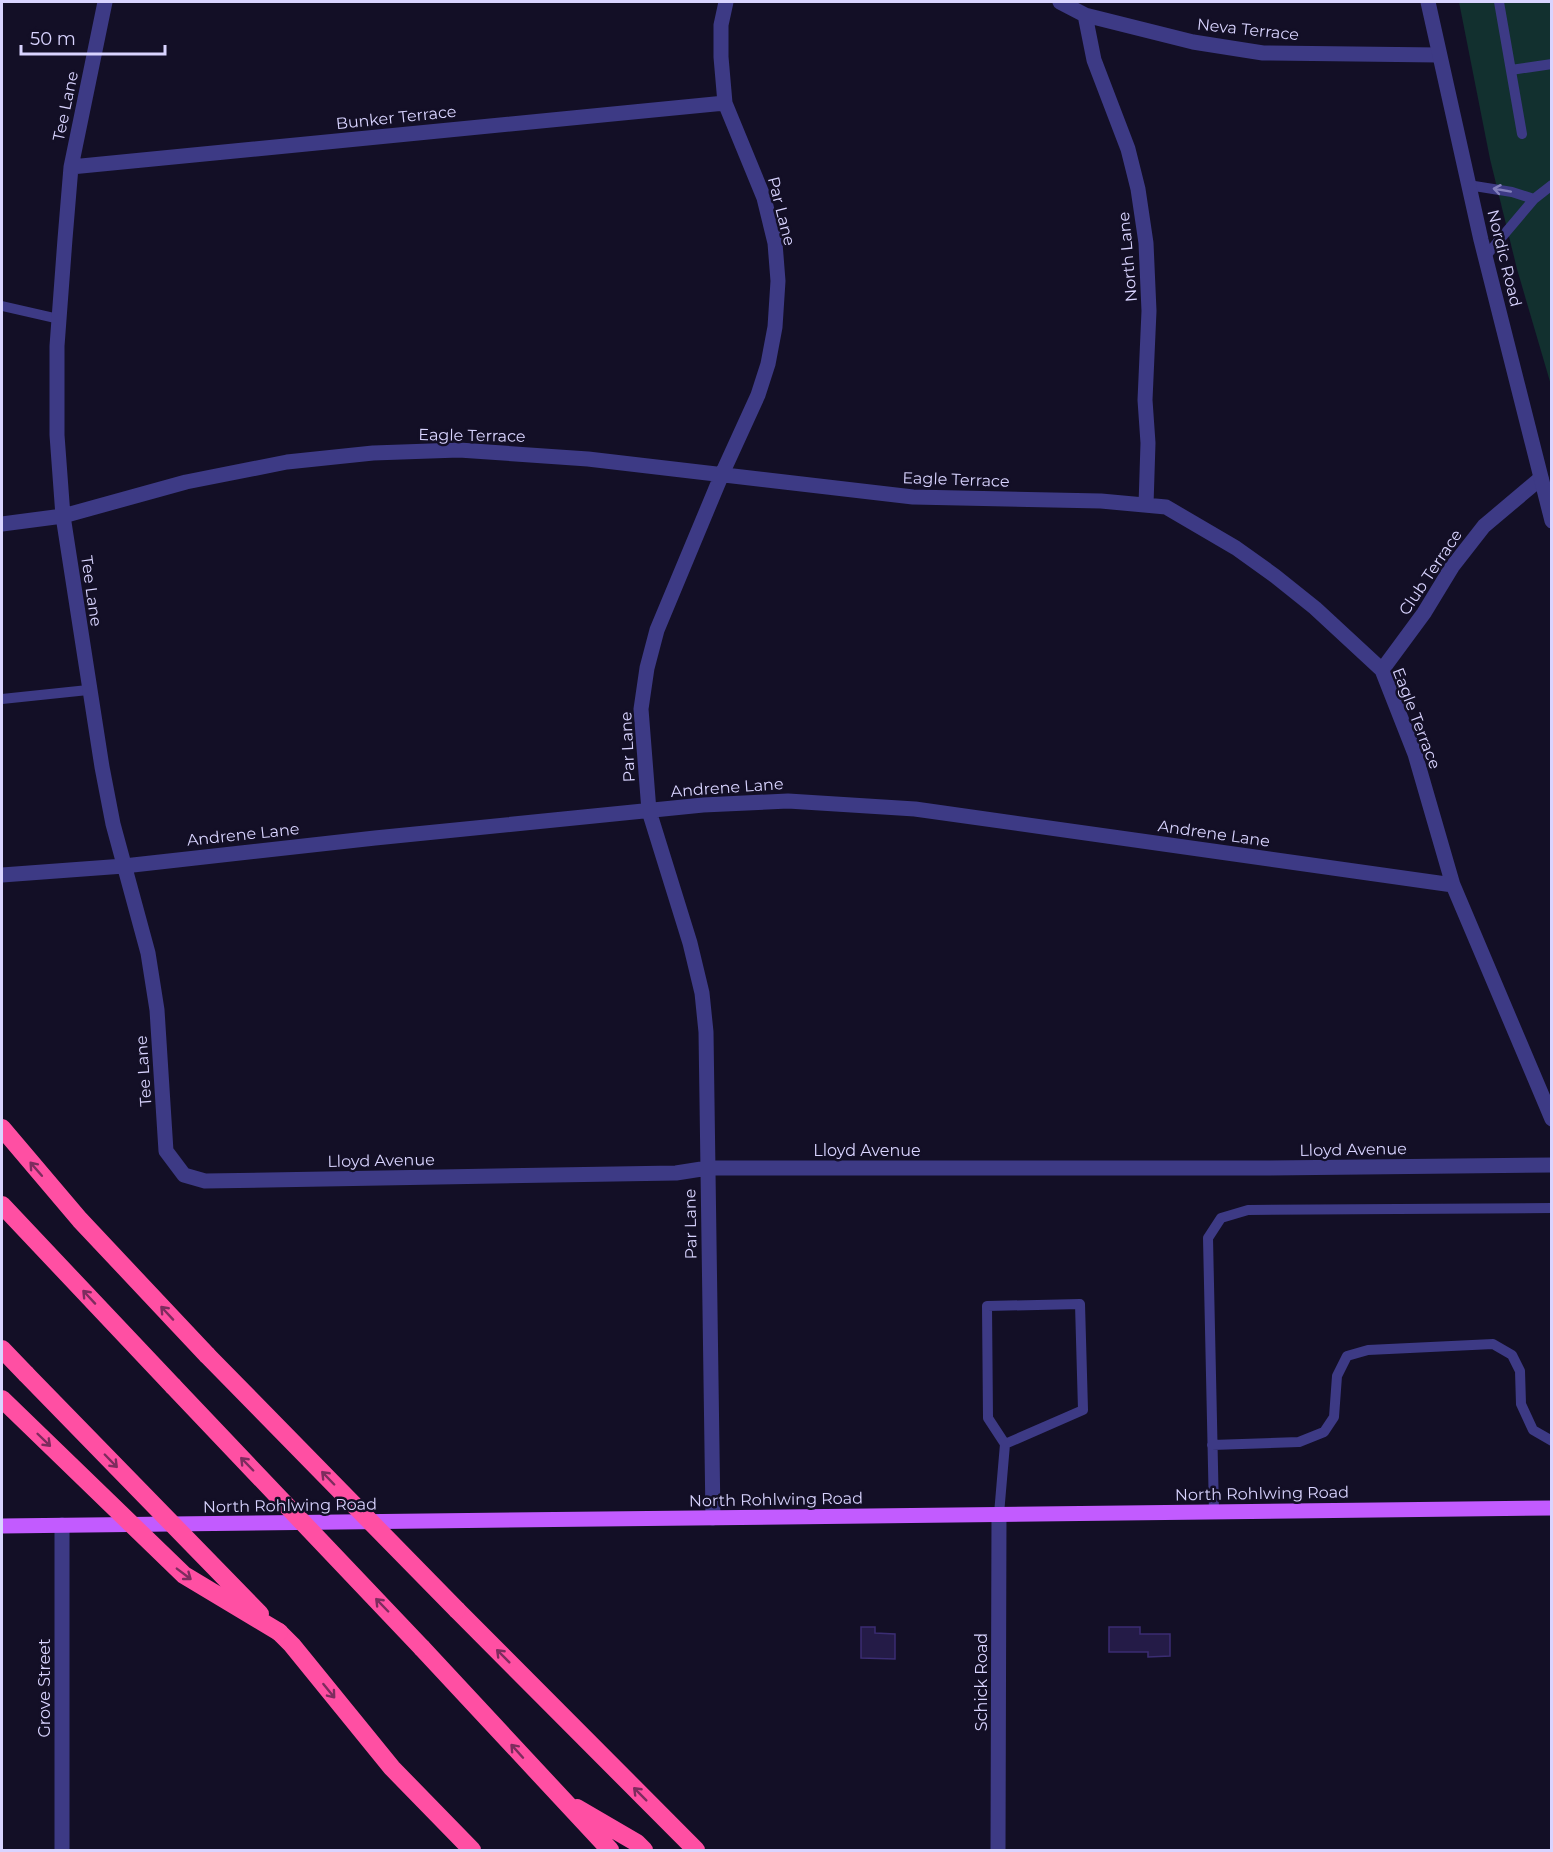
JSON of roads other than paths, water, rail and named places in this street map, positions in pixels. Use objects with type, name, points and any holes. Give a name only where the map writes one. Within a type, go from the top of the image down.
[{"type":"highway","points":[[2,1128],[80,1220],[207,1355],[698,1851]]},
{"type":"highway","points":[[2,1206],[422,1647],[610,1851]]},
{"type":"highway","points":[[2,1349],[292,1645],[392,1768],[472,1851]]},
{"type":"highway","points":[[2,1399],[184,1575],[279,1632]]},
{"type":"highway","points":[[556,1794],[636,1843],[644,1851]]},
{"type":"main road","name":"North Rohlwing Road","points":[[2,1526],[1551,1508]]},
{"type":"street","name":"Tee Lane","points":[[105,2],[71,167],[59,319],[57,435],[63,516],[88,690],[113,824],[148,953],[158,1019],[166,1151],[184,1175]]},
{"type":"street","name":"Par Lane","points":[[713,1518],[706,1032],[702,993],[690,943],[649,811],[641,709],[647,668],[665,609],[758,395],[768,364],[775,327],[778,281],[775,243],[764,198],[725,103],[721,25],[726,2]]},
{"type":"street","name":"Neva Terrace","points":[[1060,2],[1085,15],[1193,42],[1263,53],[1439,55]]},
{"type":"street","name":"Nordic Road","points":[[1428,2],[1485,257],[1551,521]]},
{"type":"street","name":"North Lane","points":[[1085,15],[1094,60],[1128,149],[1138,189],[1146,243],[1149,311],[1145,400],[1148,443],[1146,505]]},
{"type":"street","name":"Bunker Terrace","points":[[71,167],[725,103]]},
{"type":"street","name":"Eagle Terrace","points":[[2,524],[63,516],[222,474],[287,462],[373,453],[459,450],[527,453],[914,497],[1101,501],[1166,507],[1236,548],[1315,608],[1382,670],[1415,754],[1453,885],[1551,1119]]},
{"type":"street","name":"Club Terrace","points":[[1382,670],[1424,613],[1452,567],[1484,526],[1541,478]]},
{"type":"street","name":"Andrene Lane","points":[[2,875],[124,866],[649,811],[788,801],[915,809],[1453,885]]},
{"type":"street","name":"Lloyd Avenue","points":[[184,1175],[205,1181],[217,1181],[676,1173],[708,1168],[1266,1168],[1551,1165]]},
{"type":"street","name":"Schick Road","points":[[998,1851],[999,1514]]},
{"type":"street","name":"Grove Street","points":[[62,1525],[62,1851]]},
{"type":"lane","points":[[1499,2],[1522,134]]},
{"type":"lane","points":[[1511,70],[1551,64]]},
{"type":"lane","points":[[1468,185],[1512,192],[1534,199]]},
{"type":"lane","points":[[1485,257],[1534,199],[1551,185]]},
{"type":"lane","points":[[2,306],[59,319]]},
{"type":"lane","points":[[2,699],[88,690]]},
{"type":"lane","points":[[1214,1512],[1208,1238],[1221,1218],[1248,1209],[1551,1208]]},
{"type":"lane","points":[[999,1514],[1005,1444],[988,1418],[987,1306],[1080,1304],[1083,1410],[1005,1444]]},
{"type":"lane","points":[[1212,1445],[1299,1442],[1324,1432],[1334,1417],[1337,1376],[1347,1356],[1368,1350],[1493,1344],[1512,1355],[1520,1371],[1521,1404],[1533,1430],[1551,1441]]}]
